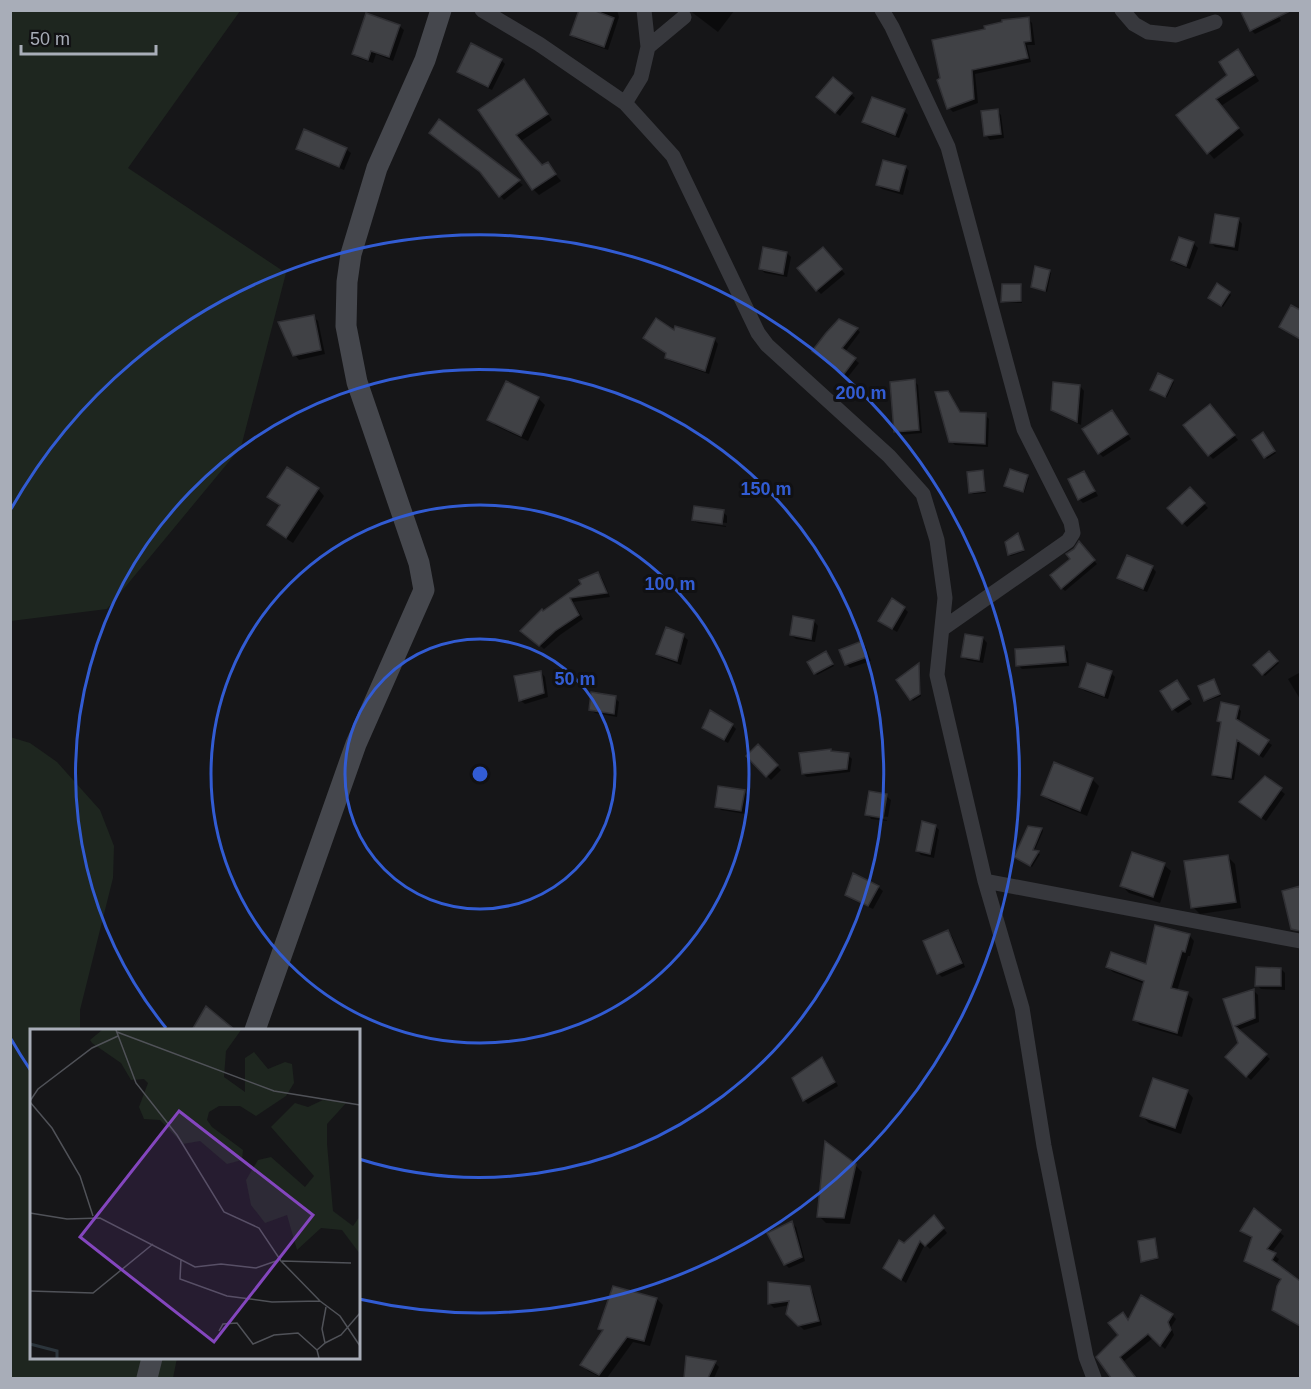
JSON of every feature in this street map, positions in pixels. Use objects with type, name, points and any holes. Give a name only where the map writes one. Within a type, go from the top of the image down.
[{"type":"main road","points":[[255,1029],[356,744],[424,590],[419,563],[357,382],[346,326],[347,282],[351,254],[377,168],[425,60],[441,10]]},
{"type":"main road","points":[[147,1378],[152,1359]]},
{"type":"street","points":[[482,10],[539,44],[625,103],[673,156],[758,333],[767,345],[889,456],[922,494],[937,540],[945,598],[937,675],[985,881],[1022,1008],[1044,1146],[1086,1357],[1095,1378]]},
{"type":"street","points":[[625,103],[641,77],[648,47],[644,10]]},
{"type":"street","points":[[882,10],[948,147],[1024,429],[1071,522],[1073,533],[1068,541],[942,629]]},
{"type":"street","points":[[1122,10],[1134,24],[1148,32],[1176,35],[1215,21]]},
{"type":"street","points":[[648,47],[684,17]]},
{"type":"street","points":[[985,881],[1300,941]]},
{"type":"shaded area","points":[[10,11],[240,11],[128,168],[286,273],[241,447],[107,609],[11,621]]},
{"type":"shaded area","points":[[10,737],[30,743],[57,762],[100,810],[114,846],[113,878],[80,1010],[80,1029],[30,1029],[30,1359],[177,1359],[173,1378],[11,1378]]},
{"type":"building","points":[[579,10],[593,10],[614,18],[604,47],[570,35]]},
{"type":"building","points":[[1240,10],[1292,10],[1250,31]]},
{"type":"building","points":[[366,13],[400,25],[389,57],[371,51],[368,60],[352,54]]},
{"type":"building","points":[[1029,17],[1031,41],[1024,42],[1028,58],[972,70],[974,99],[947,109],[937,80],[940,78],[932,40],[985,29],[984,26],[1002,22],[1002,20]]},
{"type":"building","points":[[471,43],[502,59],[488,87],[457,72]]},
{"type":"building","points":[[1238,49],[1254,75],[1216,99],[1239,128],[1207,154],[1176,115],[1227,75],[1219,62]]},
{"type":"building","points":[[833,77],[852,93],[835,113],[816,97]]},
{"type":"building","points":[[524,79],[548,114],[516,135],[542,165],[548,162],[556,174],[532,190],[478,110]]},
{"type":"building","points":[[872,97],[905,109],[895,135],[862,122]]},
{"type":"building","points":[[998,109],[1001,134],[984,136],[981,111]]},
{"type":"building","points":[[439,119],[520,180],[499,197],[480,172],[429,133]]},
{"type":"building","points":[[304,129],[347,148],[339,167],[296,149]]},
{"type":"building","points":[[883,160],[906,166],[899,191],[876,185]]},
{"type":"building","points":[[1215,214],[1239,218],[1234,247],[1210,243]]},
{"type":"building","points":[[1179,237],[1194,242],[1186,266],[1171,260]]},
{"type":"building","points":[[763,247],[787,252],[783,274],[759,269]]},
{"type":"building","points":[[823,247],[842,269],[816,291],[797,268]]},
{"type":"building","points":[[1035,266],[1050,270],[1045,291],[1031,287]]},
{"type":"building","points":[[1217,283],[1230,292],[1221,306],[1208,298]]},
{"type":"building","points":[[1002,284],[1021,284],[1021,301],[1001,302]]},
{"type":"building","points":[[1291,305],[1300,310],[1300,339],[1279,327]]},
{"type":"building","points":[[314,315],[321,350],[293,356],[278,322]]},
{"type":"building","points":[[656,318],[674,330],[675,326],[715,338],[705,371],[665,358],[666,353],[643,338]]},
{"type":"building","points":[[839,319],[858,328],[842,348],[856,358],[844,374],[812,351]]},
{"type":"building","points":[[1158,373],[1173,380],[1165,397],[1150,390]]},
{"type":"building","points":[[915,379],[919,430],[894,432],[890,382]]},
{"type":"building","points":[[506,381],[539,397],[521,436],[487,420]]},
{"type":"building","points":[[1053,382],[1080,385],[1077,422],[1051,410]]},
{"type":"building","points":[[948,391],[960,412],[986,413],[985,444],[949,442],[935,392]]},
{"type":"building","points":[[1210,404],[1235,435],[1208,456],[1183,425]]},
{"type":"building","points":[[1112,410],[1128,434],[1098,454],[1082,429]]},
{"type":"building","points":[[1263,432],[1275,451],[1264,458],[1252,440]]},
{"type":"building","points":[[287,467],[319,488],[286,538],[267,525],[280,505],[267,497]]},
{"type":"building","points":[[1010,469],[1028,475],[1023,492],[1004,486]]},
{"type":"building","points":[[983,470],[985,491],[969,493],[967,472]]},
{"type":"building","points":[[1084,471],[1095,491],[1078,500],[1068,479]]},
{"type":"building","points":[[1190,487],[1205,503],[1182,524],[1167,508]]},
{"type":"building","points":[[694,506],[724,510],[722,524],[692,520]]},
{"type":"building","points":[[1018,533],[1024,550],[1008,555],[1005,542]]},
{"type":"building","points":[[1079,541],[1095,560],[1061,589],[1050,575],[1070,559],[1066,554],[1074,549]]},
{"type":"building","points":[[1127,555],[1153,566],[1143,589],[1117,578]]},
{"type":"building","points":[[598,572],[607,593],[570,598],[579,615],[555,631],[539,646],[520,631],[542,609],[543,611],[581,584],[579,580]]},
{"type":"building","points":[[892,598],[905,607],[892,629],[878,621]]},
{"type":"building","points":[[793,616],[814,620],[811,639],[790,635]]},
{"type":"building","points":[[666,627],[684,634],[677,661],[656,654]]},
{"type":"building","points":[[965,634],[983,637],[979,660],[961,657]]},
{"type":"building","points":[[862,641],[867,657],[845,665],[839,650]]},
{"type":"building","points":[[1064,646],[1066,662],[1016,666],[1015,649]]},
{"type":"building","points":[[826,651],[833,664],[814,674],[807,662]]},
{"type":"building","points":[[1269,651],[1278,661],[1262,675],[1253,665]]},
{"type":"building","points":[[919,663],[920,694],[910,700],[896,680]]},
{"type":"building","points":[[1087,663],[1112,671],[1104,696],[1079,687]]},
{"type":"building","points":[[541,671],[544,693],[519,701],[514,676]]},
{"type":"building","points":[[1214,679],[1220,694],[1204,701],[1198,686]]},
{"type":"building","points":[[1177,680],[1189,699],[1172,710],[1160,691]]},
{"type":"building","points":[[591,692],[616,696],[614,714],[589,710]]},
{"type":"building","points":[[1221,702],[1239,706],[1236,719],[1269,740],[1259,755],[1237,740],[1231,778],[1212,775],[1221,722],[1217,721]]},
{"type":"building","points":[[710,710],[733,724],[724,740],[702,728]]},
{"type":"building","points":[[758,744],[778,765],[766,777],[746,756]]},
{"type":"building","points":[[831,749],[831,751],[849,753],[847,769],[802,774],[799,753]]},
{"type":"building","points":[[1054,762],[1093,778],[1080,811],[1041,795]]},
{"type":"building","points":[[1265,776],[1282,788],[1261,818],[1239,802]]},
{"type":"building","points":[[718,786],[745,790],[741,811],[715,807]]},
{"type":"building","points":[[869,791],[887,794],[883,818],[865,815]]},
{"type":"building","points":[[922,821],[936,825],[930,854],[916,851]]},
{"type":"building","points":[[1028,826],[1042,828],[1033,850],[1039,851],[1030,866],[1014,857]]},
{"type":"building","points":[[1132,852],[1165,863],[1153,897],[1120,886]]},
{"type":"building","points":[[1228,855],[1236,902],[1191,908],[1184,861]]},
{"type":"building","points":[[853,873],[879,886],[868,906],[845,895]]},
{"type":"building","points":[[1300,886],[1300,931],[1291,929],[1282,891]]},
{"type":"building","points":[[1155,925],[1190,934],[1185,952],[1182,951],[1171,988],[1188,992],[1177,1033],[1133,1020],[1144,981],[1106,967],[1111,952],[1146,964]]},
{"type":"building","points":[[948,930],[962,963],[937,974],[923,941]]},
{"type":"building","points":[[1256,967],[1281,968],[1281,986],[1255,986]]},
{"type":"building","points":[[1254,989],[1255,1018],[1235,1026],[1267,1054],[1246,1077],[1225,1057],[1238,1043],[1223,999]]},
{"type":"building","points":[[206,1006],[234,1029],[193,1029]]},
{"type":"building","points":[[822,1057],[835,1082],[803,1101],[792,1078]]},
{"type":"building","points":[[1153,1078],[1188,1090],[1175,1128],[1140,1116]]},
{"type":"building","points":[[825,1141],[856,1164],[844,1218],[817,1217]]},
{"type":"building","points":[[1254,1208],[1281,1230],[1267,1249],[1276,1253],[1272,1260],[1300,1281],[1300,1326],[1272,1310],[1277,1286],[1281,1279],[1244,1261],[1252,1237],[1240,1231]]},
{"type":"building","points":[[934,1215],[944,1228],[925,1246],[920,1241],[901,1280],[883,1268],[899,1240],[904,1243]]},
{"type":"building","points":[[792,1221],[802,1257],[784,1265],[767,1233]]},
{"type":"building","points":[[1155,1238],[1158,1258],[1141,1262],[1138,1241]]},
{"type":"building","points":[[768,1282],[810,1286],[819,1321],[798,1326],[786,1314],[789,1301],[768,1304]]},
{"type":"building","points":[[613,1286],[657,1298],[644,1341],[627,1337],[599,1375],[580,1365],[603,1330],[598,1329]]},
{"type":"building","points":[[1141,1295],[1173,1314],[1168,1322],[1171,1330],[1160,1346],[1148,1334],[1120,1357],[1136,1378],[1111,1378],[1096,1357],[1118,1335],[1108,1323],[1123,1312],[1128,1320]]},
{"type":"building","points":[[686,1356],[716,1361],[708,1378],[684,1378]]}]
